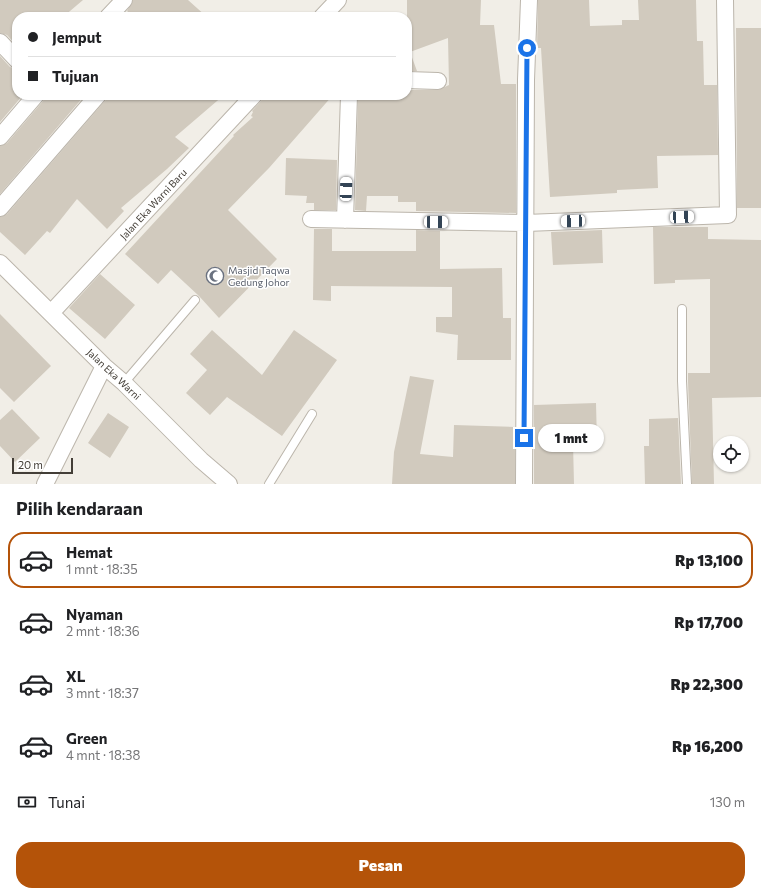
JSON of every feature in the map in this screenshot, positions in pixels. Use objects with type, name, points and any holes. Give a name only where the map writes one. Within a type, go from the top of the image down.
[{"type":"street","points":[[113,12],[124,0]]},
{"type":"street","points":[[327,12],[338,0]]},
{"type":"street","points":[[524,484],[526,80],[530,0]]},
{"type":"street","points":[[311,219],[526,223],[728,215],[724,0]]},
{"type":"street","points":[[0,42],[12,55]]},
{"type":"street","points":[[412,80],[438,81]]},
{"type":"street","points":[[0,137],[32,100]]},
{"type":"street","points":[[0,208],[94,100]]},
{"type":"street","name":"Jalan Eka Warni Baru","points":[[51,313],[249,100]]},
{"type":"street","points":[[345,220],[350,100]]},
{"type":"street","name":"Jalan Eka Warni","points":[[0,263],[104,366],[124,382],[200,460],[229,484]]},
{"type":"street","points":[[45,484],[104,366]]},
{"type":"lane","points":[[124,382],[195,300]]},
{"type":"lane","points":[[682,309],[682,381],[687,484]]},
{"type":"lane","points":[[269,484],[312,414]]},
{"type":"building","points":[[0,0],[83,0],[69,12],[12,12],[12,40],[7,35],[0,33]]},
{"type":"building","points":[[133,0],[188,0],[201,12],[128,12],[127,11]]},
{"type":"building","points":[[407,0],[481,0],[480,25],[494,25],[501,84],[516,84],[516,213],[416,211],[416,202],[398,202],[398,196],[367,196],[366,211],[355,210],[358,100],[412,100],[412,90],[438,90],[449,85],[448,38],[412,51],[412,12],[407,12]]},
{"type":"building","points":[[538,0],[589,0],[590,26],[622,25],[622,20],[639,20],[638,0],[696,0],[697,41],[703,41],[704,85],[717,85],[718,155],[657,156],[658,188],[617,190],[617,193],[550,197],[541,48],[537,48]]},
{"type":"building","points":[[736,28],[761,28],[761,208],[737,208]]},
{"type":"building","points":[[0,56],[12,68],[12,100],[19,100],[0,122]]},
{"type":"building","points":[[412,57],[417,71],[412,71]]},
{"type":"building","points":[[81,100],[0,194],[0,146],[7,143],[43,101]]},
{"type":"building","points":[[106,100],[218,100],[175,137],[189,148],[121,208],[124,211],[107,229],[77,199],[50,233],[47,231],[25,255],[0,232],[0,217],[7,214]]},
{"type":"building","points":[[329,100],[269,168],[228,210],[277,259],[219,318],[199,296],[171,270],[158,284],[125,254],[234,136],[233,135],[253,117],[251,116],[252,111],[261,101]]},
{"type":"building","points":[[286,158],[337,160],[336,210],[314,210],[314,203],[306,203],[307,196],[285,195]]},
{"type":"building","points":[[653,227],[708,227],[708,239],[761,240],[761,397],[712,398],[714,484],[692,484],[688,382],[688,373],[710,373],[710,279],[675,280],[675,283],[654,284]]},
{"type":"building","points":[[314,229],[332,229],[332,251],[416,251],[416,230],[440,231],[440,269],[502,268],[503,318],[511,318],[511,360],[457,360],[458,335],[436,332],[436,317],[452,317],[452,287],[331,286],[331,301],[313,300]]},
{"type":"building","points":[[602,230],[603,263],[553,265],[551,232]]},
{"type":"building","points":[[100,274],[135,305],[105,339],[69,308]]},
{"type":"building","points":[[0,314],[51,366],[14,402],[0,388]]},
{"type":"building","points":[[212,330],[262,375],[294,330],[337,360],[282,436],[227,397],[210,415],[186,393],[207,370],[190,354]]},
{"type":"building","points":[[410,376],[434,380],[420,454],[453,457],[454,425],[515,427],[515,484],[392,484],[394,452]]},
{"type":"building","points":[[596,403],[597,442],[573,443],[574,484],[534,484],[534,405]]},
{"type":"building","points":[[12,409],[40,438],[15,462],[0,446],[0,420]]},
{"type":"building","points":[[108,413],[129,427],[110,458],[88,443]]},
{"type":"building","points":[[678,418],[681,484],[645,484],[644,446],[649,446],[649,419]]},
{"type":"place","name":"Masjid Taqwa Gedung Johor","points":[[215,276]]},
{"type":"route","points":[[524,438],[527,48]]}]
